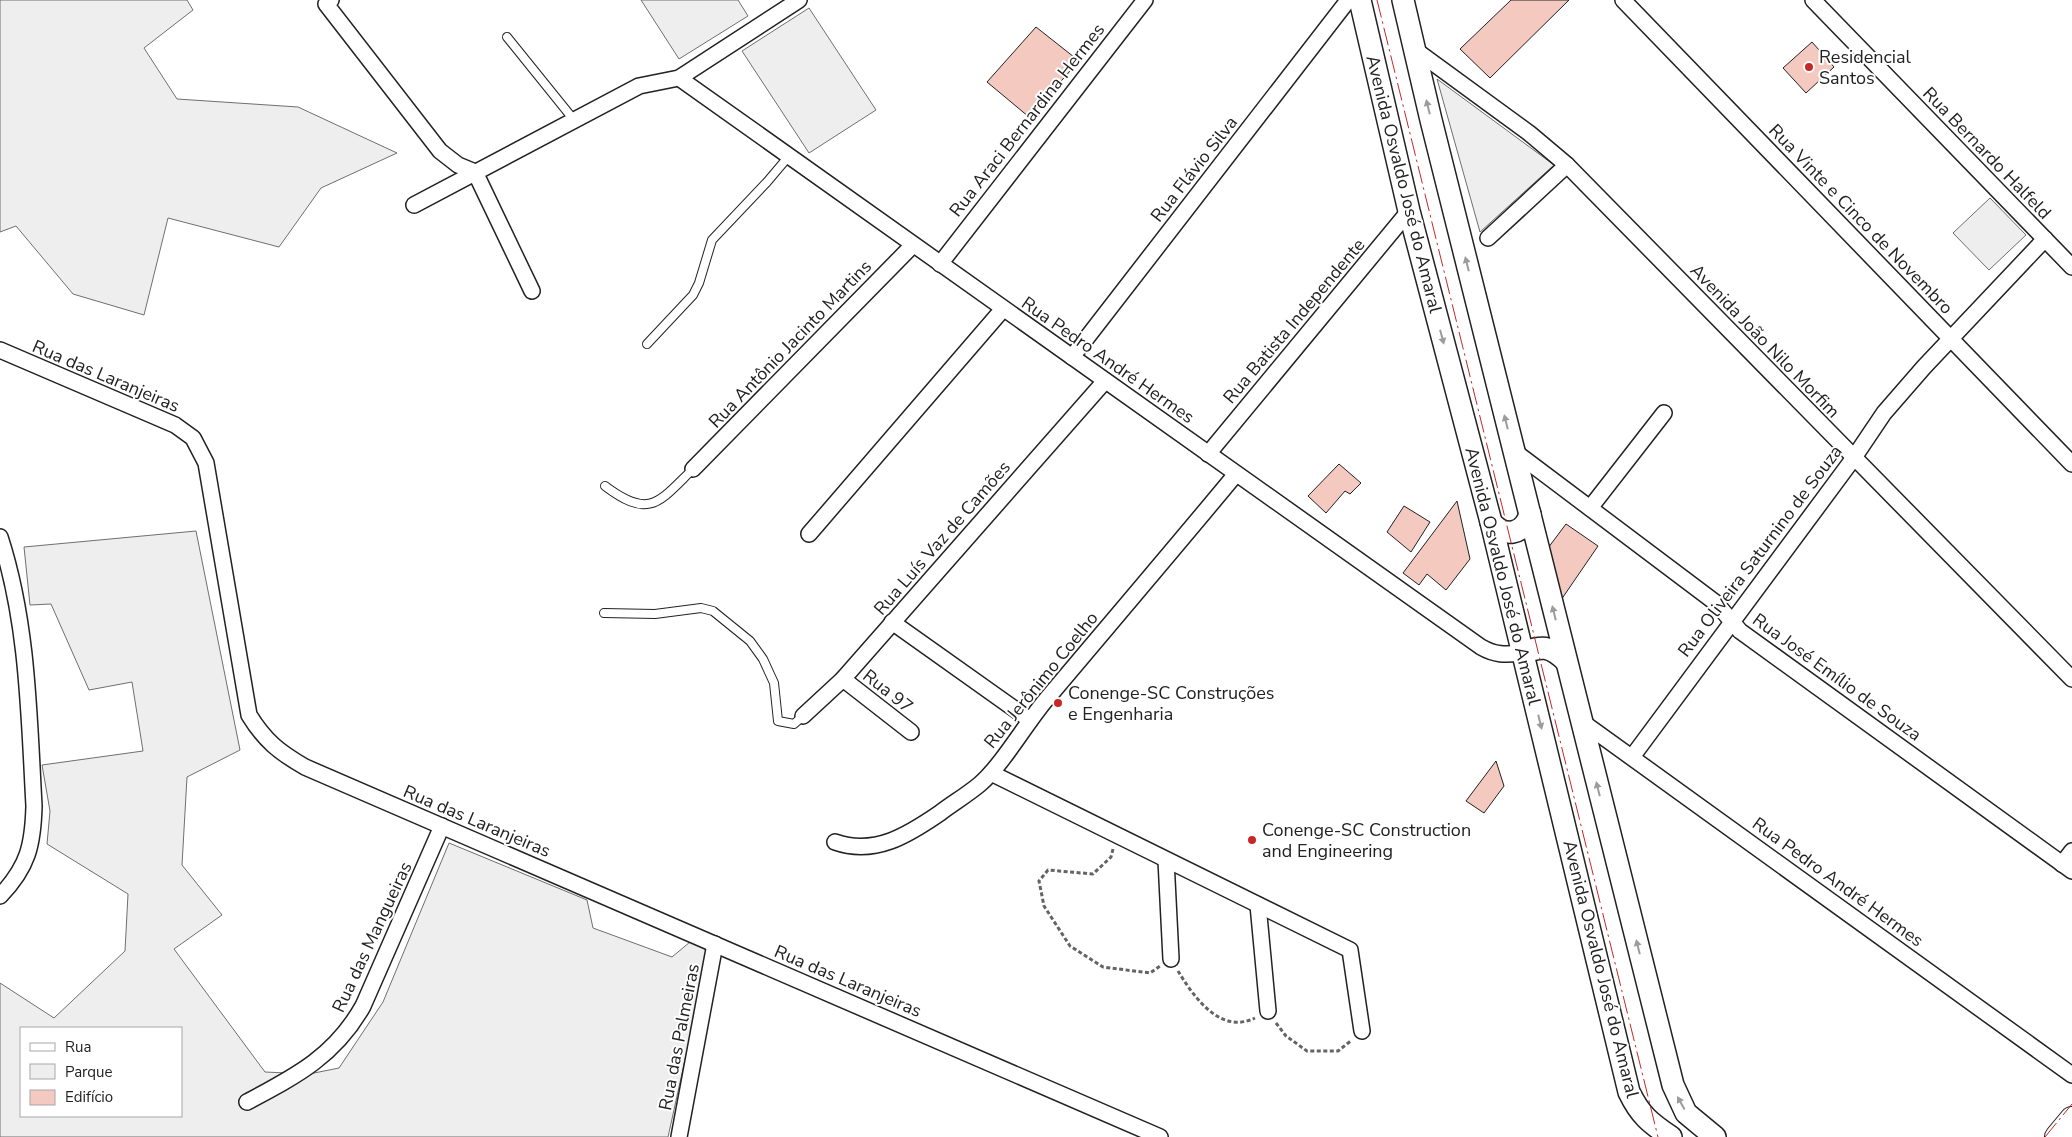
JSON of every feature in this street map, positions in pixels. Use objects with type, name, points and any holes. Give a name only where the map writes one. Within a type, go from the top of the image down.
[{"type":"main road","points":[[1403,0],[1673,1085],[1686,1113],[1715,1137]]},
{"type":"main road","name":"Avenida Osvaldo José do Amaral","points":[[1353,5],[1490,522],[1629,1092],[1638,1111],[1650,1123],[1671,1137]]},
{"type":"main road","points":[[1490,522],[1496,529],[1504,533],[1514,533],[1522,530],[1528,523],[1530,514]]},
{"type":"main road","points":[[1521,653],[1547,648],[1554,650],[1566,661]]},
{"type":"main road","points":[[2057,1137],[2072,1119]]},
{"type":"street","points":[[414,204],[639,86],[679,78],[799,0]]},
{"type":"street","name":"Rua Araci Bernardina Hermes","points":[[940,264],[1145,0]]},
{"type":"street","name":"Rua Vinte e Cinco de Novembro","points":[[1623,0],[2072,464]]},
{"type":"street","name":"Rua Bernardo Halfeld","points":[[1813,0],[2072,267]]},
{"type":"street","points":[[328,2],[440,151],[458,165],[475,172],[532,291]]},
{"type":"street","name":"Rua Flávio Silva","points":[[1072,357],[1353,5]]},
{"type":"street","name":"Avenida João Nilo Morfim","points":[[1414,49],[1529,133],[1567,165],[2072,680]]},
{"type":"street","name":"Rua Pedro André Hermes","points":[[679,78],[1481,648],[1493,654],[1521,653]]},
{"type":"street","points":[[1488,238],[1567,165]]},
{"type":"street","name":"Rua Batista Independente","points":[[1208,454],[1409,211]]},
{"type":"street","name":"Rua Oliveira Saturnino de Souza","points":[[1632,757],[1853,458],[1884,413],[1950,338],[2045,239]]},
{"type":"street","name":"Rua Antônio Jacinto Martins","points":[[693,469],[913,245]]},
{"type":"street","points":[[809,534],[1003,308]]},
{"type":"street","name":"Rua das Laranjeiras","points":[[0,350],[175,425],[192,438],[206,463],[249,715],[262,736],[283,754],[305,766],[442,826],[1160,1137]]},
{"type":"street","name":"Rua Luís Vaz de Camões","points":[[804,716],[843,679],[1105,381]]},
{"type":"street","points":[[1590,508],[1664,413]]},
{"type":"street","name":"Rua José Emílio de Souza","points":[[1514,452],[1716,603],[1740,631],[2067,868]]},
{"type":"street","name":"Rua Jerônimo Coelho","points":[[835,842],[862,848],[890,842],[919,827],[966,795],[991,772],[1030,720],[1236,474]]},
{"type":"street","points":[[0,537],[11,571],[20,619],[34,815],[30,852],[21,870],[0,896]]},
{"type":"street","points":[[892,622],[1030,720]]},
{"type":"street","name":"Rua 97","points":[[843,679],[911,732]]},
{"type":"street","name":"Rua Pedro André Hermes","points":[[1581,721],[2072,1075]]},
{"type":"street","points":[[991,772],[1350,950],[1362,1031]]},
{"type":"street","name":"Rua das Mangueiras","points":[[248,1102],[305,1070],[337,1044],[351,1027],[363,1006],[442,826]]},
{"type":"street","points":[[2067,868],[2072,851]]},
{"type":"street","points":[[1166,860],[1171,960]]},
{"type":"street","points":[[1258,905],[1268,1011]]},
{"type":"street","name":"Rua das Palmeiras","points":[[679,1137],[715,944]]},
{"type":"lane","points":[[507,37],[574,120]]},
{"type":"lane","points":[[648,344],[693,296],[699,283],[712,240],[767,182],[788,156]]},
{"type":"lane","points":[[605,486],[624,500],[636,504],[652,503],[662,499],[693,469]]},
{"type":"lane","points":[[604,612],[655,614],[701,608],[712,611],[727,620],[750,641],[763,659],[774,683],[778,721],[794,724],[804,716]]},
{"type":"green space","points":[[0,0],[187,0],[193,10],[144,48],[177,99],[298,107],[397,153],[321,188],[279,247],[168,218],[144,315],[73,294],[16,226],[0,232]]},
{"type":"green space","points":[[641,0],[738,0],[748,16],[679,59]]},
{"type":"green space","points":[[809,8],[876,110],[809,153],[742,51]]},
{"type":"green space","points":[[1437,79],[1554,165],[1480,232]]},
{"type":"green space","points":[[1990,198],[2026,235],[1989,270],[1953,233]]},
{"type":"green space","points":[[196,531],[240,750],[187,777],[182,865],[222,915],[174,949],[265,1072],[309,1074],[339,1068],[383,1002],[449,843],[587,900],[593,928],[672,957],[690,942],[709,951],[668,1137],[0,1137],[0,983],[54,1018],[125,951],[128,894],[47,844],[50,811],[42,765],[143,751],[132,682],[89,690],[51,604],[30,605],[24,547]]},
{"type":"building","points":[[1511,0],[1569,0],[1490,78],[1460,49]]},
{"type":"building","points":[[1036,27],[1079,61],[1029,117],[987,82]]},
{"type":"building","name":"Residencial Santos","points":[[1812,42],[1834,67],[1806,93],[1783,68]]},
{"type":"building","points":[[1339,464],[1361,483],[1350,494],[1345,491],[1326,513],[1308,496]]},
{"type":"building","points":[[1457,501],[1470,559],[1446,590],[1427,574],[1419,585],[1403,573]]},
{"type":"building","points":[[1404,506],[1430,522],[1411,552],[1387,532]]},
{"type":"building","points":[[1566,524],[1598,546],[1561,600],[1545,552]]},
{"type":"building","points":[[1496,761],[1504,786],[1484,813],[1466,801]]},
{"type":"power","points":[[1377,0],[1658,1137]]},
{"type":"power","points":[[2045,1137],[2072,1104]]},
{"type":"place","name":"Residencial Santos","points":[[1809,67]]},
{"type":"place","name":"Conenge-SC Construções e Engenharia","points":[[1058,703]]},
{"type":"place","name":"Conenge-SC Construction and Engineering","points":[[1252,840]]}]
